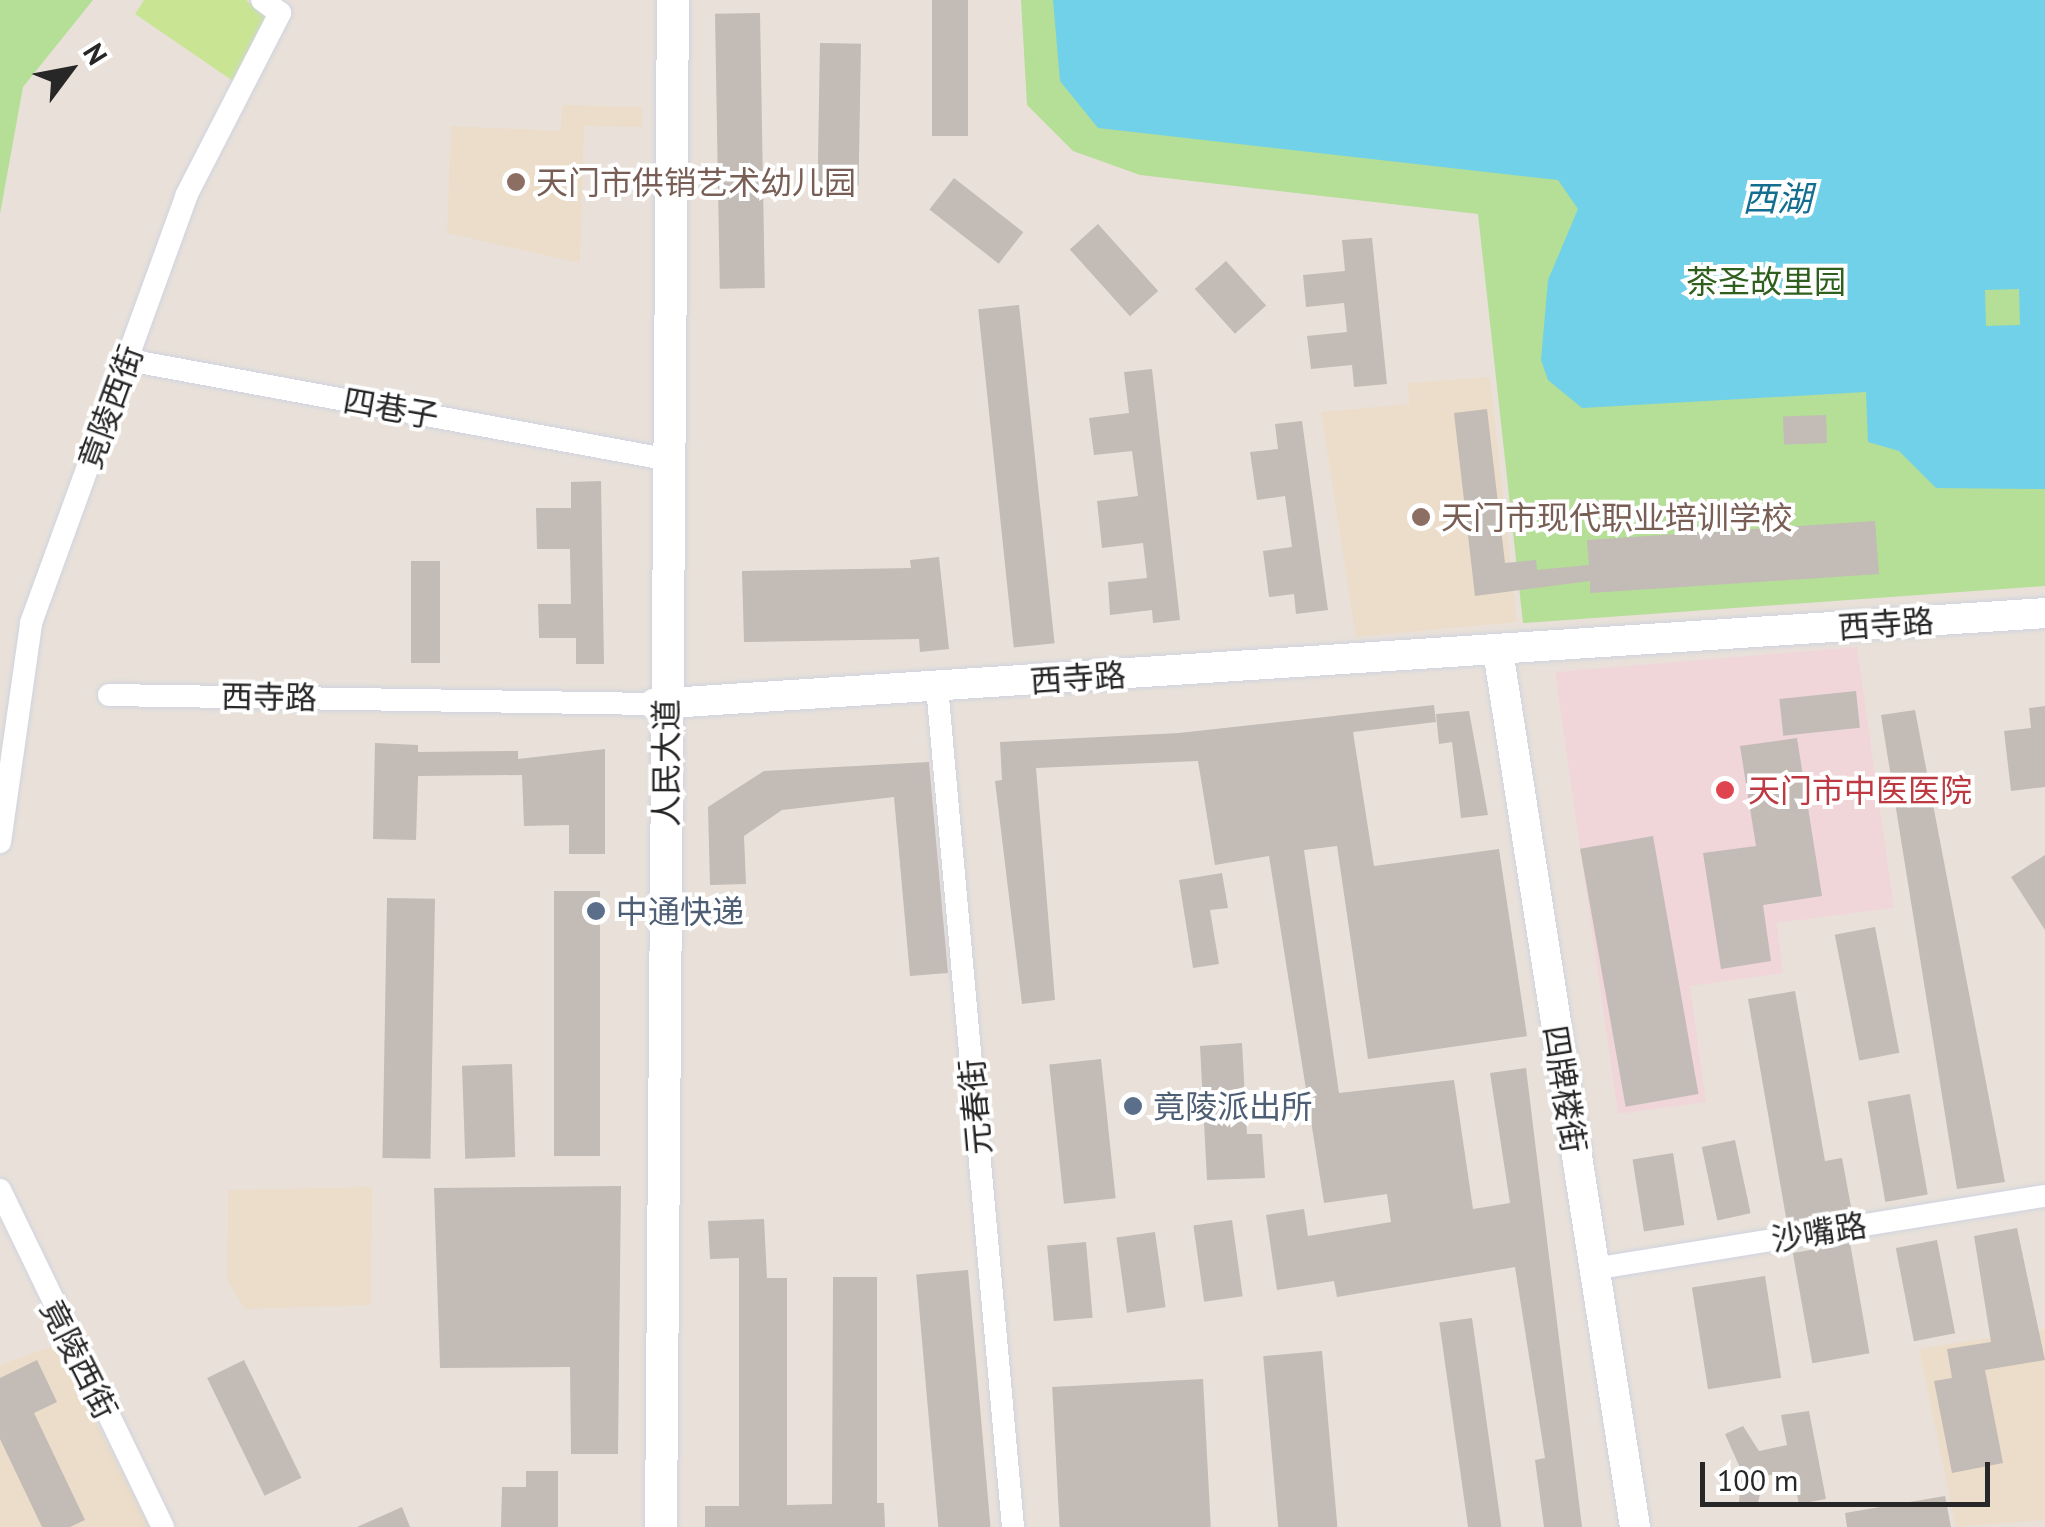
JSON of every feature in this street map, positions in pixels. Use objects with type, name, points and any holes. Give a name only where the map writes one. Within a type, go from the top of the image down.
[{"type":"main road","name":"人民大道","points":[[660,0],[654,457],[660,703],[661,1527]]},
{"type":"main road","name":"人民大道","points":[[648,1527],[674,0]]},
{"type":"street","name":"竟陵西街","points":[[0,842],[31,623],[186,196],[280,13],[262,0]]},
{"type":"street","name":"四巷子","points":[[128,360],[654,457]]},
{"type":"street","name":"西寺路","points":[[109,695],[660,703],[2045,613]]},
{"type":"street","name":"四牌楼街","points":[[1498,650],[1634,1527]]},
{"type":"street","name":"元春街","points":[[937,687],[1014,1527]]},
{"type":"street","name":"竟陵西街","points":[[0,1190],[163,1527]]},
{"type":"street","name":"沙嘴路","points":[[1593,1270],[2045,1196]]},
{"type":"shaded area","name":"天门市供销艺术幼儿园","points":[[562,105],[642,107],[642,127],[584,126],[580,263],[447,233],[451,126],[561,131]]},
{"type":"shaded area","name":"天门市现代职业培训学校","points":[[1490,377],[1517,622],[1356,637],[1321,412],[1409,404],[1408,383]]},
{"type":"shaded area","name":"天门市中医医院","points":[[1857,647],[1894,908],[1777,923],[1783,973],[1690,986],[1706,1102],[1618,1114],[1555,672]]},
{"type":"shaded area","points":[[372,1187],[371,1305],[245,1309],[227,1280],[228,1190]]},
{"type":"shaded area","points":[[2045,1329],[2045,1520],[1956,1527],[1919,1349]]},
{"type":"shaded area","points":[[56,1345],[150,1527],[0,1527],[0,1365]]},
{"type":"green space","points":[[0,0],[93,0],[23,87],[0,214]]},
{"type":"green space","points":[[144,0],[246,0],[266,16],[233,81],[135,14]]},
{"type":"green space","name":"西湖","points":[[1021,0],[2045,0],[2045,586],[1523,623],[1478,214],[1140,175],[1073,151],[1027,105]]},
{"type":"water","name":"西湖","points":[[1053,0],[2045,0],[2045,489],[1936,488],[1899,451],[1868,442],[1866,392],[1582,408],[1548,380],[1541,360],[1548,280],[1578,209],[1558,180],[1098,128],[1060,81]],"holes":[[[2019,289],[2020,325],[1986,326],[1985,290]]]},
{"type":"building","points":[[932,0],[968,0],[968,136],[932,136]]},
{"type":"building","points":[[760,13],[765,288],[720,289],[715,14]]},
{"type":"building","points":[[820,43],[861,44],[859,186],[818,185]]},
{"type":"building","points":[[954,178],[1023,232],[999,264],[929,210]]},
{"type":"building","points":[[1098,224],[1158,291],[1130,316],[1070,249]]},
{"type":"building","points":[[1372,238],[1387,384],[1354,387],[1352,365],[1311,369],[1307,336],[1347,332],[1344,303],[1306,307],[1303,275],[1345,271],[1342,240]]},
{"type":"building","points":[[1226,261],[1266,306],[1235,334],[1195,289]]},
{"type":"building","points":[[1019,305],[1055,643],[1014,647],[978,309]]},
{"type":"building","points":[[1152,369],[1180,620],[1153,623],[1152,610],[1110,615],[1108,582],[1147,578],[1143,543],[1102,548],[1097,501],[1138,496],[1132,451],[1094,455],[1089,418],[1129,413],[1124,372]]},
{"type":"building","points":[[1487,409],[1505,563],[1536,560],[1537,570],[1589,565],[1587,540],[1875,521],[1879,574],[1590,593],[1590,581],[1475,596],[1454,413]]},
{"type":"building","points":[[1826,415],[1827,443],[1784,444],[1783,417]]},
{"type":"building","points":[[1302,421],[1328,610],[1296,614],[1294,594],[1269,597],[1263,551],[1292,547],[1285,496],[1257,500],[1250,452],[1278,449],[1275,424]]},
{"type":"building","points":[[601,481],[604,664],[576,664],[576,638],[539,638],[538,604],[571,604],[570,549],[537,549],[536,508],[571,508],[571,482]]},
{"type":"building","points":[[939,557],[949,649],[920,652],[919,639],[744,642],[742,571],[911,568],[910,560]]},
{"type":"building","points":[[411,561],[440,561],[440,663],[411,663]]},
{"type":"building","points":[[1856,691],[1860,728],[1783,736],[1779,699]]},
{"type":"building","points":[[1434,705],[1436,722],[1353,732],[1374,866],[1499,849],[1527,1036],[1368,1059],[1337,846],[1304,850],[1339,1093],[1454,1080],[1473,1209],[1510,1203],[1490,1073],[1526,1068],[1582,1527],[1544,1527],[1535,1460],[1545,1458],[1515,1267],[1337,1297],[1334,1281],[1277,1290],[1266,1215],[1304,1209],[1308,1236],[1391,1222],[1387,1194],[1324,1203],[1269,856],[1215,865],[1198,761],[1036,768],[1055,1000],[1022,1004],[995,781],[1002,780],[1000,742],[1179,733]]},
{"type":"building","points":[[2045,706],[2045,787],[2011,791],[2004,731],[2031,728],[2029,708]]},
{"type":"building","points":[[1915,710],[2005,1182],[1957,1189],[1881,715]]},
{"type":"building","points":[[1469,711],[1488,815],[1461,818],[1452,742],[1439,744],[1436,714]]},
{"type":"building","points":[[1797,738],[1822,896],[1763,905],[1771,961],[1721,969],[1703,853],[1756,846],[1740,746]]},
{"type":"building","points":[[375,743],[418,745],[418,752],[518,751],[518,759],[605,749],[605,854],[569,854],[569,825],[524,826],[522,775],[418,776],[416,840],[373,839]]},
{"type":"building","points":[[929,762],[948,973],[910,976],[894,797],[782,810],[744,836],[746,884],[710,885],[708,807],[764,771]]},
{"type":"building","points":[[1653,836],[1698,1094],[1626,1107],[1580,849]]},
{"type":"building","points":[[2045,855],[2045,930],[2011,877]]},
{"type":"building","points":[[1222,873],[1228,908],[1210,910],[1219,964],[1193,968],[1179,880]]},
{"type":"building","points":[[554,891],[600,891],[600,1156],[554,1156]]},
{"type":"building","points":[[387,898],[435,899],[430,1159],[382,1158]]},
{"type":"building","points":[[1875,927],[1899,1053],[1859,1060],[1835,935]]},
{"type":"building","points":[[1795,991],[1825,1161],[1842,1158],[1852,1212],[1787,1223],[1748,999]]},
{"type":"building","points":[[1242,1043],[1247,1134],[1262,1134],[1265,1178],[1207,1180],[1200,1046]]},
{"type":"building","points":[[1101,1059],[1116,1198],[1064,1204],[1049,1064]]},
{"type":"building","points":[[512,1064],[515,1157],[465,1159],[462,1066]]},
{"type":"building","points":[[1910,1094],[1928,1194],[1885,1202],[1868,1101]]},
{"type":"building","points":[[1735,1140],[1751,1213],[1717,1220],[1702,1147]]},
{"type":"building","points":[[1673,1153],[1684,1225],[1644,1232],[1633,1159]]},
{"type":"building","points":[[621,1186],[618,1454],[571,1454],[570,1367],[440,1368],[434,1188]]},
{"type":"building","points":[[764,1219],[767,1278],[787,1278],[787,1505],[832,1504],[833,1277],[877,1277],[877,1503],[884,1503],[885,1527],[705,1527],[705,1506],[739,1506],[739,1258],[710,1259],[708,1221]]},
{"type":"building","points":[[1232,1220],[1243,1296],[1204,1302],[1193,1225]]},
{"type":"building","points":[[2017,1228],[2045,1360],[1985,1370],[2003,1463],[1952,1473],[1934,1381],[1952,1378],[1947,1349],[1991,1342],[1974,1236]]},
{"type":"building","points":[[1155,1232],[1166,1307],[1127,1313],[1116,1237]]},
{"type":"building","points":[[1937,1240],[1955,1333],[1914,1341],[1896,1248]]},
{"type":"building","points":[[1086,1242],[1093,1318],[1054,1321],[1047,1245]]},
{"type":"building","points":[[1850,1243],[1869,1353],[1812,1363],[1793,1253]]},
{"type":"building","points":[[968,1270],[990,1527],[938,1527],[916,1275]]},
{"type":"building","points":[[1765,1276],[1781,1378],[1708,1389],[1692,1288]]},
{"type":"building","points":[[1472,1318],[1501,1527],[1468,1527],[1439,1323]]},
{"type":"building","points":[[1322,1351],[1337,1527],[1278,1527],[1263,1356]]},
{"type":"building","points":[[37,1360],[57,1402],[34,1413],[85,1520],[70,1527],[42,1527],[0,1439],[0,1378]]},
{"type":"building","points":[[244,1360],[301,1478],[265,1496],[207,1378]]},
{"type":"building","points":[[1203,1379],[1211,1527],[1060,1527],[1052,1387]]},
{"type":"building","points":[[1809,1411],[1826,1499],[1799,1504],[1792,1471],[1765,1476],[1757,1506],[1739,1504],[1741,1470],[1725,1434],[1743,1426],[1759,1451],[1787,1445],[1781,1415]]},
{"type":"building","points":[[526,1471],[558,1471],[558,1527],[501,1527],[502,1487],[526,1487]]},
{"type":"building","points":[[1945,1496],[1951,1527],[1847,1527],[1845,1513]]},
{"type":"building","points":[[402,1507],[410,1527],[357,1527]]},
{"type":"place","name":"天门市供销艺术幼儿园","points":[[516,182]]},
{"type":"place","name":"天门市现代职业培训学校","points":[[1421,517]]},
{"type":"place","name":"天门市中医医院","points":[[1725,790]]},
{"type":"place","name":"中通快递","points":[[596,911]]},
{"type":"place","name":"竟陵派出所","points":[[1133,1106]]},
{"type":"park label","name":"茶圣故里园","points":[[1766,281]]}]
